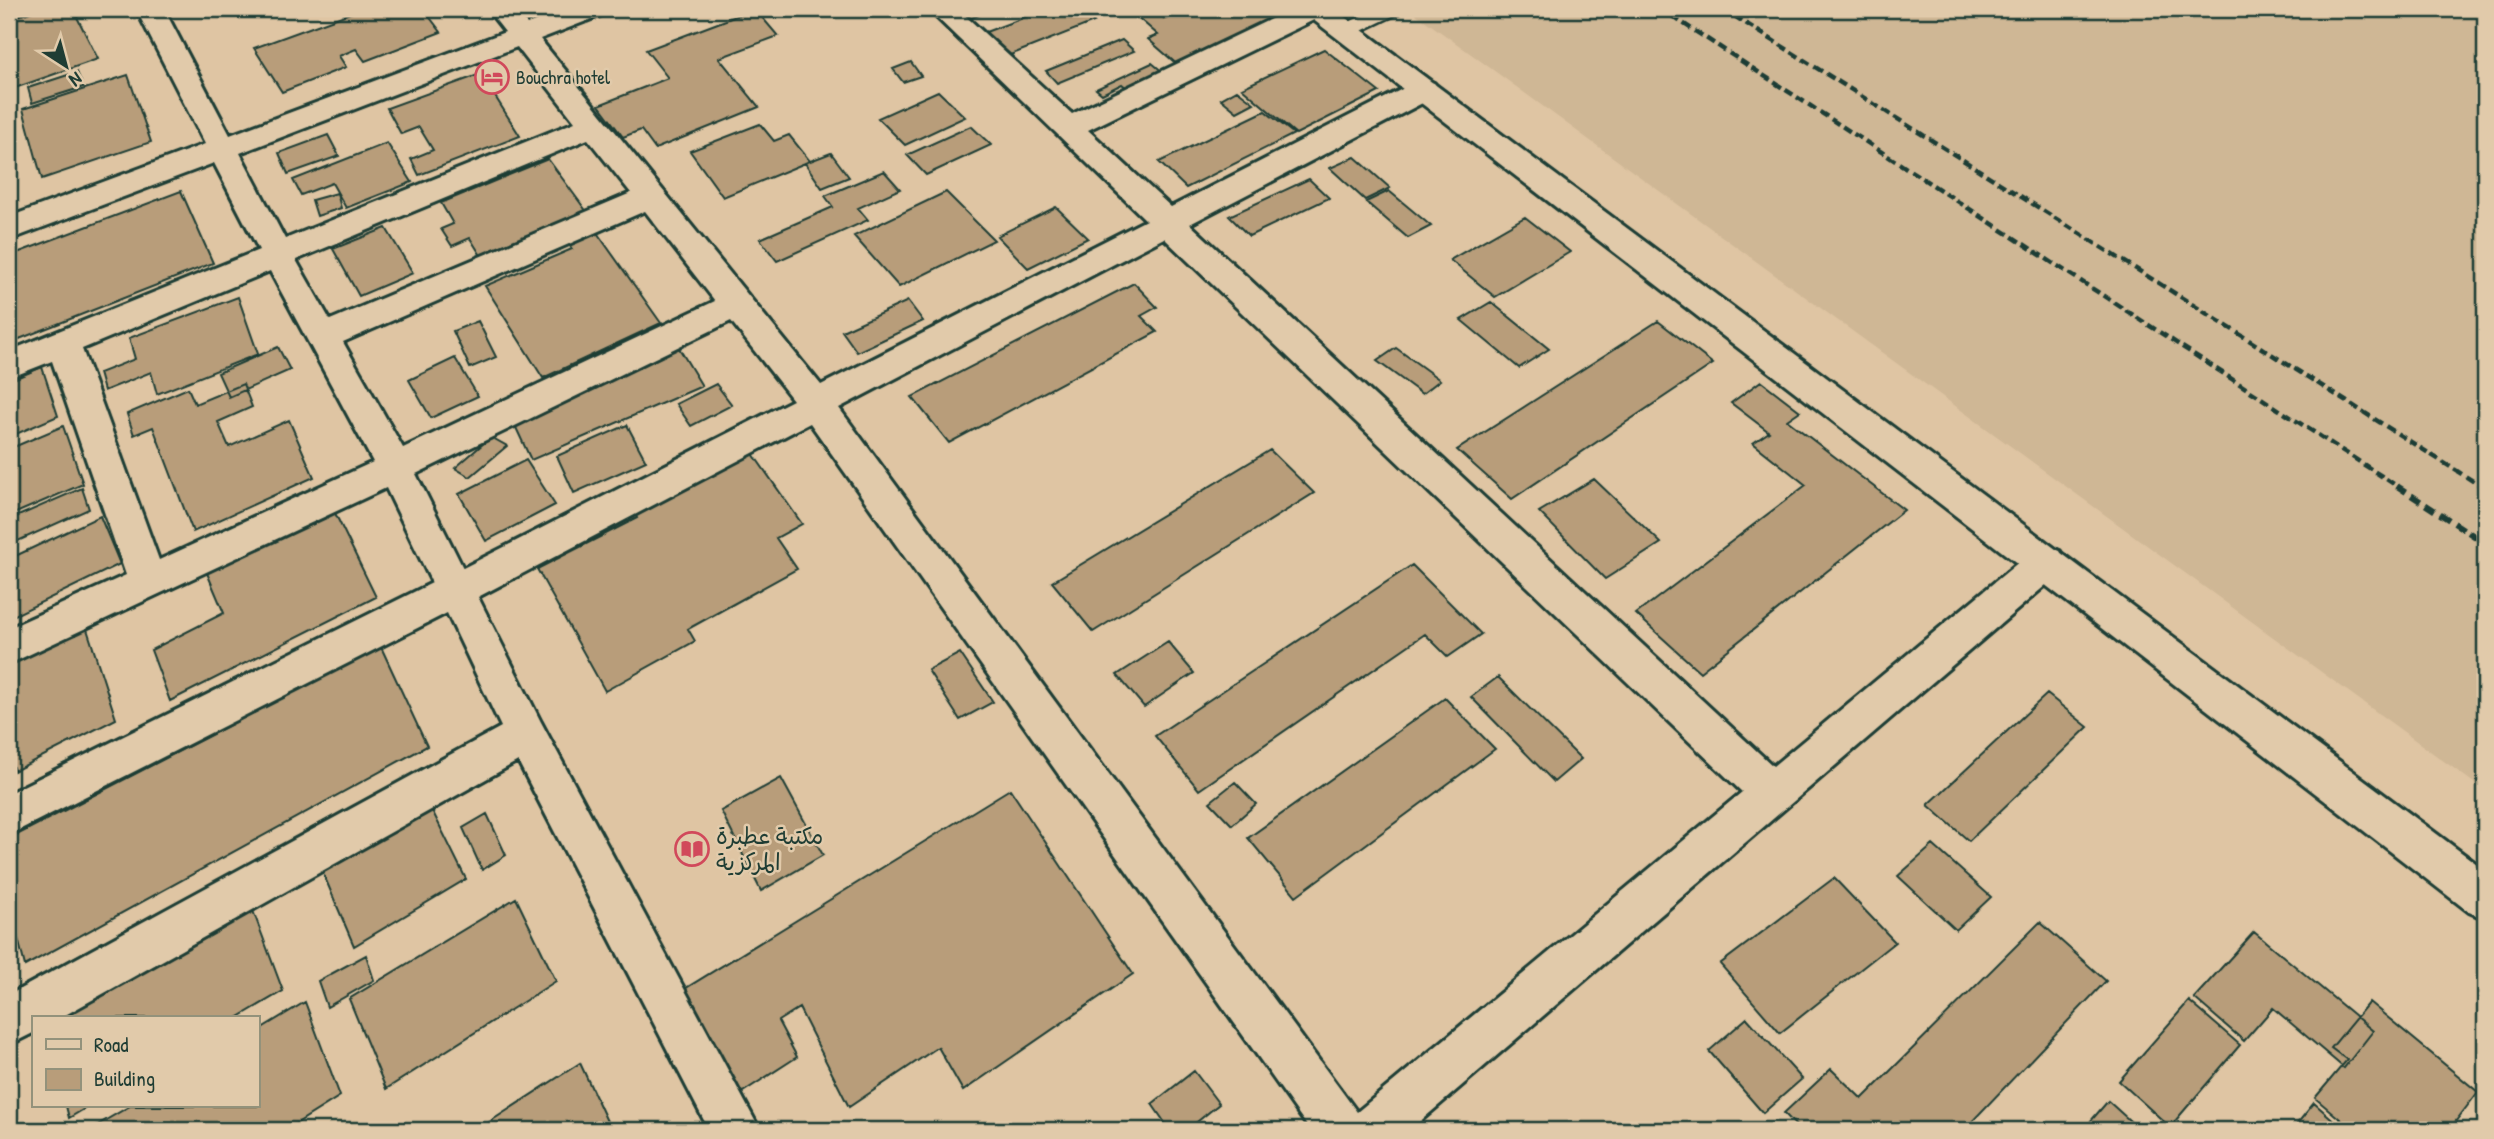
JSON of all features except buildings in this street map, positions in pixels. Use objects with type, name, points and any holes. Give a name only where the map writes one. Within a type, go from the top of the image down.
[{"type":"street","points":[[150,9],[277,254],[395,468],[526,736],[736,1130]]},
{"type":"street","points":[[11,219],[223,150],[512,22],[592,9]]},
{"type":"street","points":[[942,9],[1771,792]]},
{"type":"street","points":[[1068,128],[1315,9],[2485,897]]},
{"type":"street","points":[[512,22],[816,404],[1340,1130]]},
{"type":"street","points":[[9,815],[456,590],[1424,90]]},
{"type":"street","points":[[9,365],[594,125]]},
{"type":"street","points":[[323,337],[649,197]]},
{"type":"street","points":[[9,647],[395,468],[738,304]]},
{"type":"street","points":[[63,342],[148,583]]},
{"type":"street","points":[[1373,1130],[2046,562]]},
{"type":"street","points":[[9,1021],[526,736]]},
{"type":"lane","points":[[1346,31],[1392,9]]},
{"type":"shaded area","points":[[1409,9],[2485,9],[2485,791]]},
{"type":"railway","points":[[1661,9],[2400,488]]},
{"type":"railway","points":[[1723,9],[2484,488]]},
{"type":"railway","points":[[2397,486],[2485,543]]},
{"type":"place","name":"Bouchra hotel","points":[[492,77]]},
{"type":"place","name":"مكتبة عطبرة المركزية","points":[[692,849]]}]
